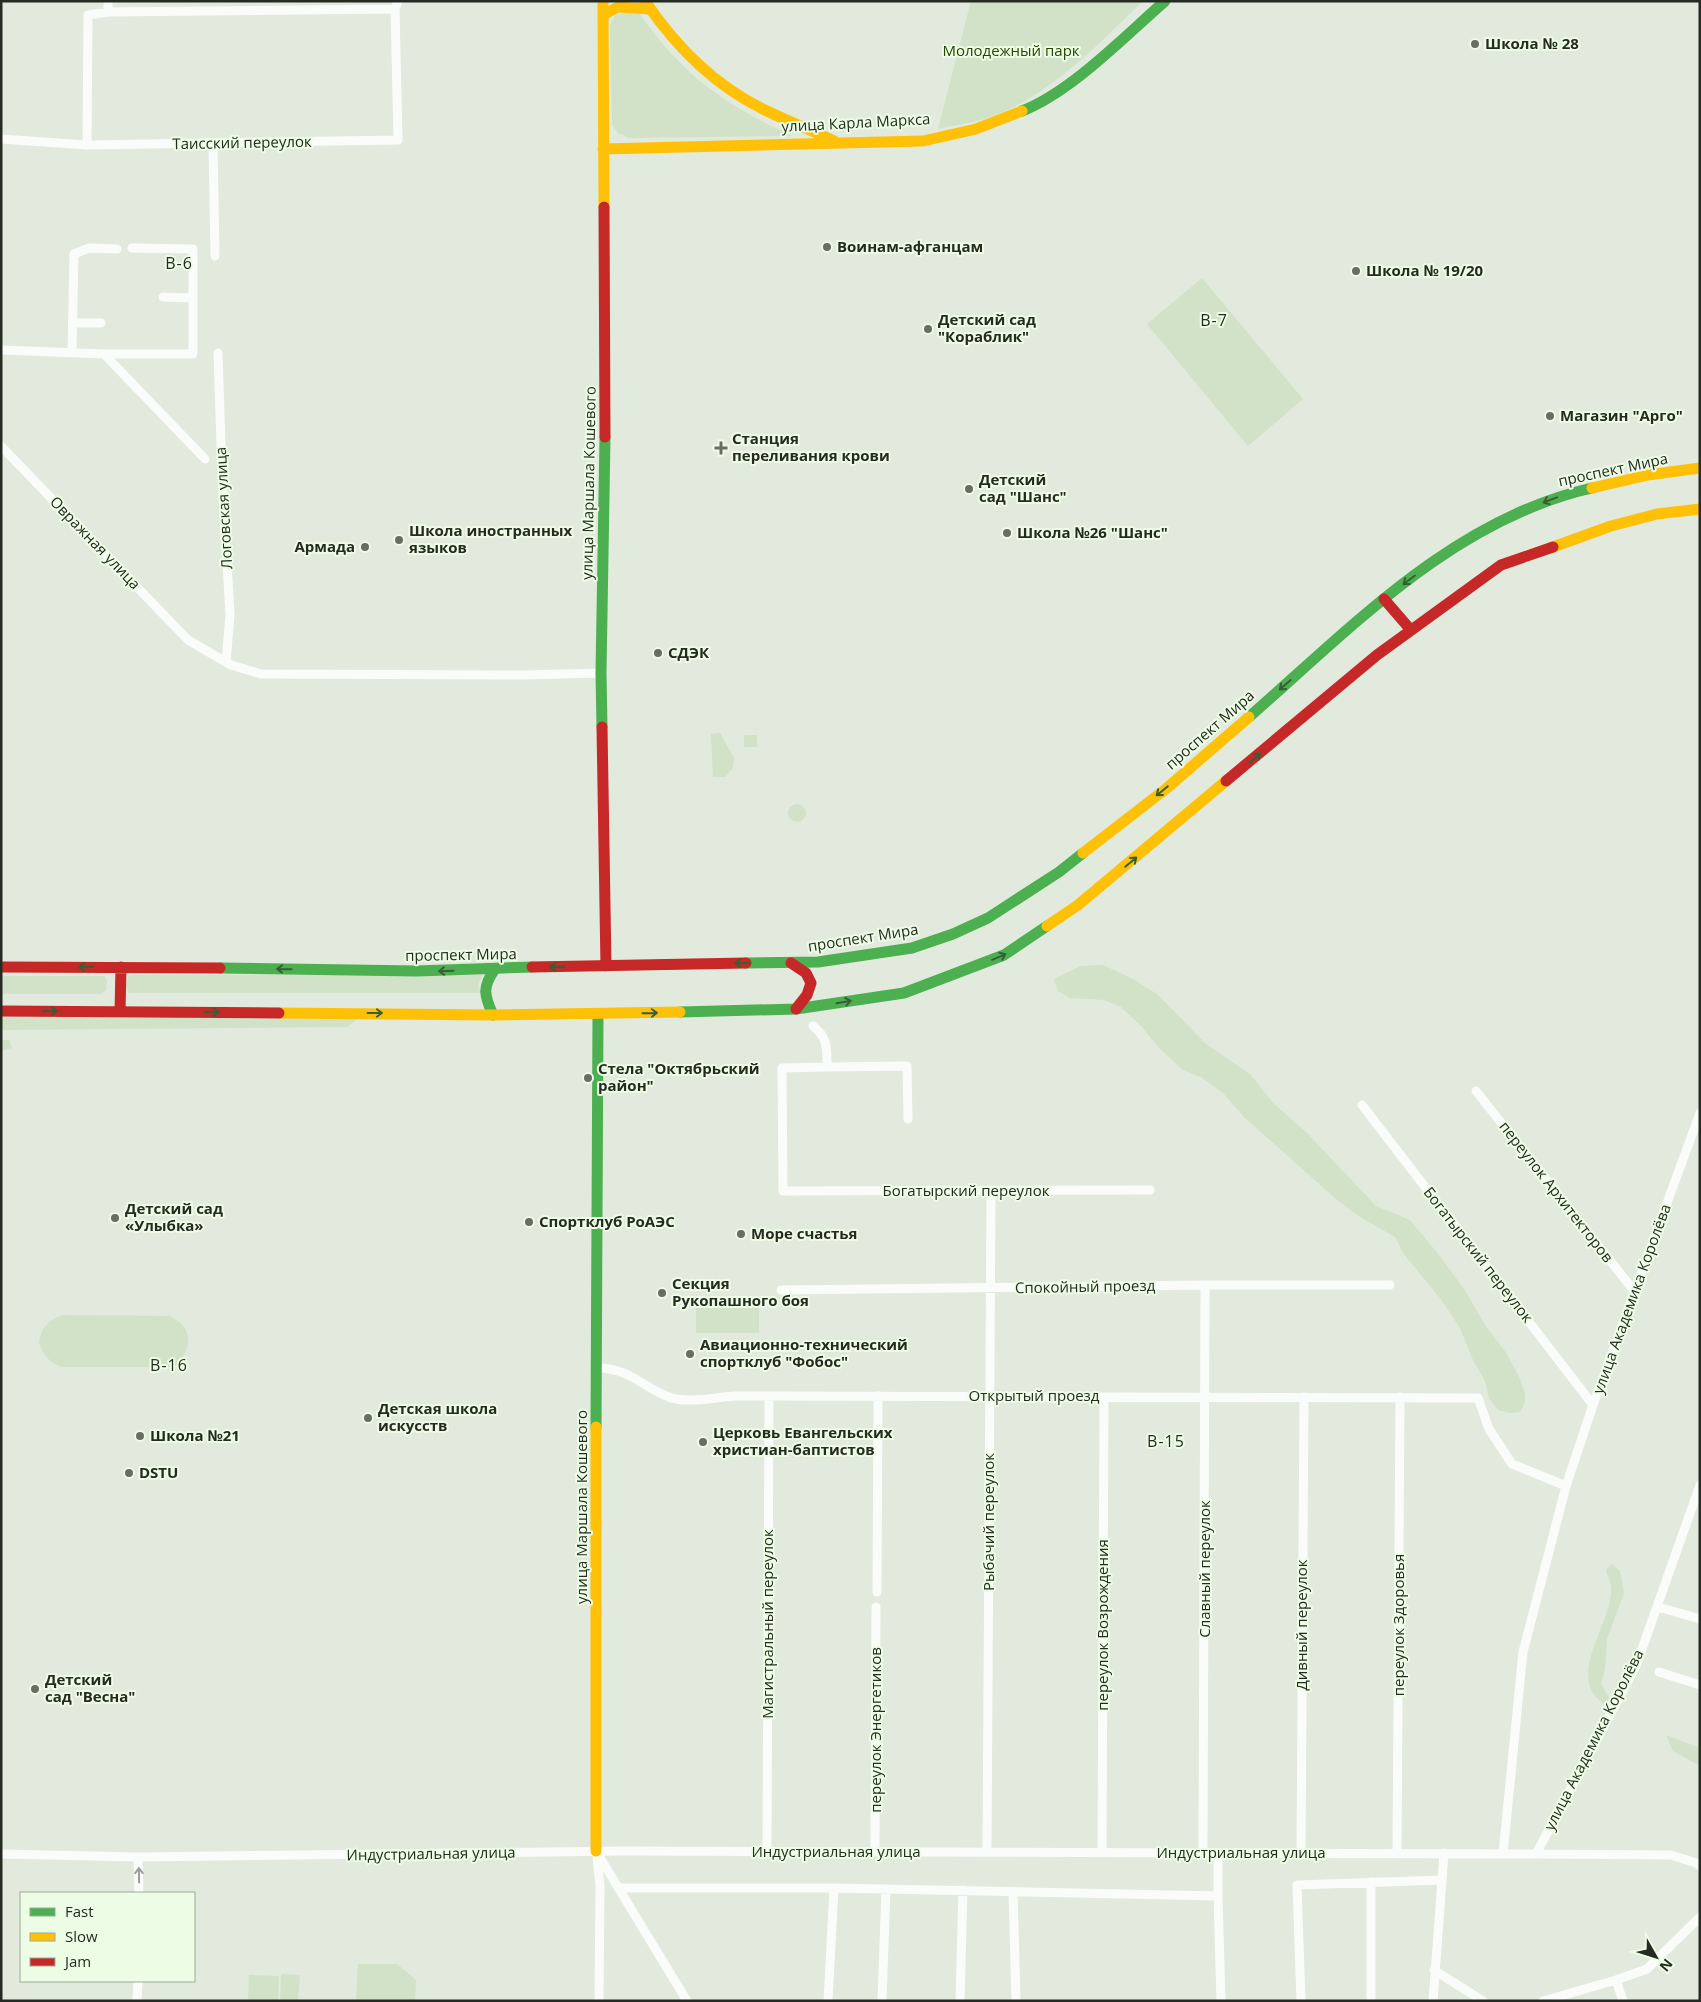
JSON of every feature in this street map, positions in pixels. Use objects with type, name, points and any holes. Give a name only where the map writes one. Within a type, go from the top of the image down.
[{"type":"main road","name":"улица Маршала Кошевого","points":[[604,1],[605,416],[601,673],[608,966]]},
{"type":"main road","name":"улица Карла Маркса","points":[[605,148],[922,138],[975,126],[1035,103],[1075,74],[1158,1]]},
{"type":"main road","points":[[605,15],[618,7],[647,5],[681,48],[708,74],[757,106],[833,141],[923,140],[976,128],[1035,106],[1080,76],[1165,1]]},
{"type":"main road","points":[[605,148],[608,406],[606,875],[608,966]]},
{"type":"main road","name":"проспект Мира","points":[[1,967],[417,971],[818,962],[912,948],[988,918],[1059,872],[1166,788],[1384,598],[1448,550],[1506,518],[1573,492],[1648,475],[1700,468]]},
{"type":"main road","points":[[1,1011],[494,1015],[600,1014],[796,1010],[904,993],[1004,955],[1078,905],[1377,655],[1410,629],[1501,565],[1611,526],[1657,514],[1700,509]]},
{"type":"main road","points":[[1384,598],[1410,629]]},
{"type":"main road","points":[[790,963],[806,972],[812,985],[808,996],[796,1010]]},
{"type":"main road","points":[[120,1012],[121,967]]},
{"type":"main road","points":[[494,1015],[484,995],[487,979],[495,969]]},
{"type":"main road","name":"улица Маршала Кошевого","points":[[598,1851],[595,1678],[599,1368],[600,1014]]},
{"type":"street","points":[[108,1],[108,12]]},
{"type":"street","points":[[87,145],[88,15],[108,12],[397,5]]},
{"type":"street","name":"Таисский переулок","points":[[1,139],[87,145],[398,140],[397,5]]},
{"type":"street","points":[[213,144],[215,256]]},
{"type":"street","points":[[72,352],[74,254],[89,248],[116,249]]},
{"type":"street","points":[[1,350],[104,354],[193,354],[194,249],[132,248]]},
{"type":"street","points":[[163,297],[193,298]]},
{"type":"street","points":[[73,323],[101,323]]},
{"type":"street","name":"Логовская улица","points":[[218,353],[222,476],[230,615],[226,662]]},
{"type":"street","name":"Логовская улица","points":[[104,354],[206,459]]},
{"type":"street","name":"Овражная улица","points":[[1,446],[188,640],[226,662],[261,674],[523,675],[601,673]]},
{"type":"street","points":[[813,1026],[821,1032],[828,1045],[827,1067],[907,1066],[908,1119]]},
{"type":"street","name":"Богатырский переулок","points":[[827,1067],[782,1068],[783,1191],[990,1192],[1150,1190]]},
{"type":"street","name":"переулок Архитекторов","points":[[1476,1091],[1635,1292]]},
{"type":"street","name":"Богатырский переулок","points":[[1362,1104],[1593,1405]]},
{"type":"street","name":"улица Академика Королёва","points":[[1503,1854],[1523,1652],[1566,1486],[1593,1405],[1700,1113]]},
{"type":"street","name":"Рыбачий переулок","points":[[987,1852],[990,1192]]},
{"type":"street","name":"Спокойный проезд","points":[[781,1290],[1205,1285],[1390,1285]]},
{"type":"street","name":"Славный переулок","points":[[1203,1853],[1205,1285]]},
{"type":"street","name":"Открытый проезд","points":[[599,1368],[630,1375],[671,1398],[685,1400],[735,1396],[1478,1398],[1489,1429],[1512,1464],[1566,1486]]},
{"type":"street","name":"Магистральный переулок","points":[[767,1852],[769,1396]]},
{"type":"street","points":[[877,1592],[878,1396]]},
{"type":"street","name":"переулок Возрождения","points":[[1102,1852],[1104,1397]]},
{"type":"street","name":"Дивный переулок","points":[[1301,1853],[1304,1397]]},
{"type":"street","name":"переулок Здоровья","points":[[1397,1853],[1400,1397]]},
{"type":"street","name":"улица Академика Королёва","points":[[1536,1854],[1636,1666],[1700,1485]]},
{"type":"street","name":"переулок Энергетиков","points":[[875,1852],[876,1607]]},
{"type":"street","points":[[1658,1607],[1700,1619]]},
{"type":"street","points":[[1658,1672],[1700,1685]]},
{"type":"street","points":[[598,1851],[618,1888],[687,2001]]},
{"type":"street","name":"Индустриальная улица","points":[[1,1854],[138,1857],[598,1851],[1444,1853],[1671,1855],[1700,1866]]},
{"type":"street","name":"улица Маршала Кошевого","points":[[598,1851],[600,1885],[599,2001]]},
{"type":"street","points":[[1218,1853],[1221,2001]]},
{"type":"street","points":[[1432,2001],[1444,1853]]},
{"type":"street","points":[[138,1857],[139,1892]]},
{"type":"street","points":[[1301,2001],[1297,1885],[1442,1880]]},
{"type":"street","points":[[1371,1882],[1371,2001]]},
{"type":"street","points":[[618,1888],[834,1888],[1218,1896]]},
{"type":"street","points":[[828,2001],[834,1888]]},
{"type":"street","points":[[882,2001],[886,1889]]},
{"type":"street","points":[[960,2001],[963,1890]]},
{"type":"street","points":[[1013,1892],[1016,2001]]},
{"type":"street","points":[[1543,2001],[1647,1969],[1700,1917]]},
{"type":"street","points":[[1434,1970],[1483,2001]]},
{"type":"street","points":[[1616,1980],[1623,2001]]},
{"type":"street","points":[[137,2001],[138,1982]]},
{"type":"green space","name":"Молодежный парк","points":[[971,1],[1143,1],[1077,63],[1059,78],[1022,103],[978,121],[938,129]]},
{"type":"green space","points":[[626,13],[640,14],[672,55],[707,87],[747,113],[793,136],[629,138],[618,133],[612,125],[610,26],[615,15]]},
{"type":"green space","points":[[1202,278],[1303,399],[1248,446],[1147,324]]},
{"type":"green space","points":[[720,733],[734,758],[733,768],[725,777],[713,777],[711,734]]},
{"type":"green space","points":[[744,735],[757,735],[757,747],[744,747]]},
{"type":"green space","points":[[793,804],[801,804],[806,809],[804,820],[793,822],[788,817],[788,809]]},
{"type":"green space","points":[[1103,965],[1131,978],[1157,994],[1206,1044],[1250,1074],[1273,1103],[1307,1133],[1376,1206],[1410,1220],[1464,1289],[1487,1328],[1507,1354],[1520,1379],[1525,1394],[1525,1402],[1520,1412],[1510,1413],[1498,1410],[1489,1398],[1485,1381],[1473,1360],[1460,1328],[1440,1298],[1403,1253],[1395,1237],[1360,1217],[1336,1199],[1244,1117],[1224,1094],[1201,1077],[1183,1070],[1160,1049],[1141,1026],[1121,1007],[1104,1000],[1070,998],[1058,991],[1054,979],[1081,966]]},
{"type":"green space","points":[[483,974],[478,985],[481,993],[129,993],[126,984],[129,975]]},
{"type":"green space","points":[[1,976],[104,976],[107,980],[106,990],[101,994],[1,994]]},
{"type":"green space","points":[[1,1013],[363,1015],[347,1027],[1,1030]]},
{"type":"green space","points":[[1,1040],[9,1040],[12,1048],[1,1051]]},
{"type":"green space","points":[[696,1299],[759,1299],[759,1333],[696,1333]]},
{"type":"green space","points":[[63,1315],[169,1316],[183,1326],[187,1333],[187,1347],[180,1361],[173,1367],[61,1367],[47,1358],[39,1342],[46,1325]]},
{"type":"green space","points":[[1612,1564],[1620,1571],[1624,1593],[1607,1639],[1605,1669],[1601,1684],[1610,1699],[1604,1704],[1593,1692],[1588,1679],[1589,1664],[1610,1599],[1611,1585],[1606,1570]]},
{"type":"green space","points":[[1666,1735],[1700,1748],[1700,1766],[1673,1751]]},
{"type":"green space","points":[[358,1964],[397,1964],[416,1980],[415,2001],[356,2001]]},
{"type":"green space","points":[[281,1974],[300,1975],[298,2001],[280,2001]]},
{"type":"green space","points":[[249,1975],[279,1976],[278,2001],[248,2001]]},
{"type":"traffic: fast","points":[[1022,111],[1041,102],[1078,77],[1165,1]]},
{"type":"traffic: fast","points":[[602,727],[601,673],[605,437]]},
{"type":"traffic: fast","points":[[1249,717],[1366,613],[1407,580],[1450,550],[1495,524],[1542,503],[1592,488]]},
{"type":"traffic: fast","points":[[746,963],[818,962],[912,948],[953,934],[988,918],[1059,872],[1083,853]]},
{"type":"traffic: fast","points":[[680,1012],[796,1009],[904,993],[1004,955],[1047,926]]},
{"type":"traffic: fast","points":[[220,968],[417,971],[532,967]]},
{"type":"traffic: fast","points":[[493,1015],[486,996],[486,986],[495,969]]},
{"type":"traffic: fast","points":[[596,1427],[598,1014]]},
{"type":"traffic: slow","points":[[603,1],[604,207]]},
{"type":"traffic: slow","points":[[645,1],[684,50],[714,78],[748,101],[767,111],[834,141]]},
{"type":"traffic: slow","points":[[603,15],[618,7],[649,9]]},
{"type":"traffic: slow","points":[[603,149],[923,141],[976,129],[1022,111]]},
{"type":"traffic: slow","points":[[1592,488],[1648,475],[1700,468]]},
{"type":"traffic: slow","points":[[1553,547],[1611,526],[1657,514],[1700,509]]},
{"type":"traffic: slow","points":[[1083,853],[1167,788],[1249,717]]},
{"type":"traffic: slow","points":[[1047,926],[1078,905],[1226,781]]},
{"type":"traffic: slow","points":[[279,1013],[493,1015],[680,1012]]},
{"type":"traffic: slow","points":[[596,1427],[596,1851]]},
{"type":"traffic: jam","points":[[604,207],[605,437]]},
{"type":"traffic: jam","points":[[1226,781],[1377,655],[1501,565],[1553,547]]},
{"type":"traffic: jam","points":[[1384,599],[1410,629]]},
{"type":"traffic: jam","points":[[602,727],[606,966]]},
{"type":"traffic: jam","points":[[532,967],[746,963]]},
{"type":"traffic: jam","points":[[791,963],[806,973],[811,983],[807,995],[796,1009]]},
{"type":"traffic: jam","points":[[1,967],[220,968]]},
{"type":"traffic: jam","points":[[120,1012],[121,967]]},
{"type":"traffic: jam","points":[[1,1011],[279,1013]]},
{"type":"place","name":"Школа № 28","points":[[1475,44]]},
{"type":"place","name":"Воинам-афганцам","points":[[827,247]]},
{"type":"place","name":"Школа № 19/20","points":[[1356,271]]},
{"type":"place","name":"Детский сад \"Кораблик\"","points":[[928,329]]},
{"type":"place","name":"Магазин \"Арго\"","points":[[1550,416]]},
{"type":"place","name":"Станция переливания крови","points":[[721,448]]},
{"type":"place","name":"Детский сад \"Шанс\"","points":[[969,489]]},
{"type":"place","name":"Школа №26 \"Шанс\"","points":[[1007,533]]},
{"type":"place","name":"Школа иностранных языков","points":[[399,540]]},
{"type":"place","name":"Армада","points":[[365,547]]},
{"type":"place","name":"СДЭК","points":[[658,653]]},
{"type":"place","name":"Стела \"Октябрьский район\"","points":[[588,1078]]},
{"type":"place","name":"Детский сад «Улыбка»","points":[[115,1218]]},
{"type":"place","name":"Спортклуб РоАЭС","points":[[529,1222]]},
{"type":"place","name":"Море счастья","points":[[741,1234]]},
{"type":"place","name":"Секция Рукопашного боя","points":[[662,1293]]},
{"type":"place","name":"Авиационно-технический спортклуб \"Фобос\"","points":[[690,1354]]},
{"type":"place","name":"Детская школа искусств","points":[[368,1418]]},
{"type":"place","name":"Школа №21","points":[[140,1436]]},
{"type":"place","name":"Церковь Евангельских христиан-баптистов","points":[[703,1442]]},
{"type":"place","name":"DSTU","points":[[129,1473]]},
{"type":"place","name":"Детский сад \"Весна\"","points":[[35,1689]]},
{"type":"district","name":"В-6","points":[[179,263]]},
{"type":"district","name":"В-7","points":[[1214,320]]},
{"type":"district","name":"В-16","points":[[169,1365]]},
{"type":"district","name":"В-15","points":[[1166,1441]]}]
